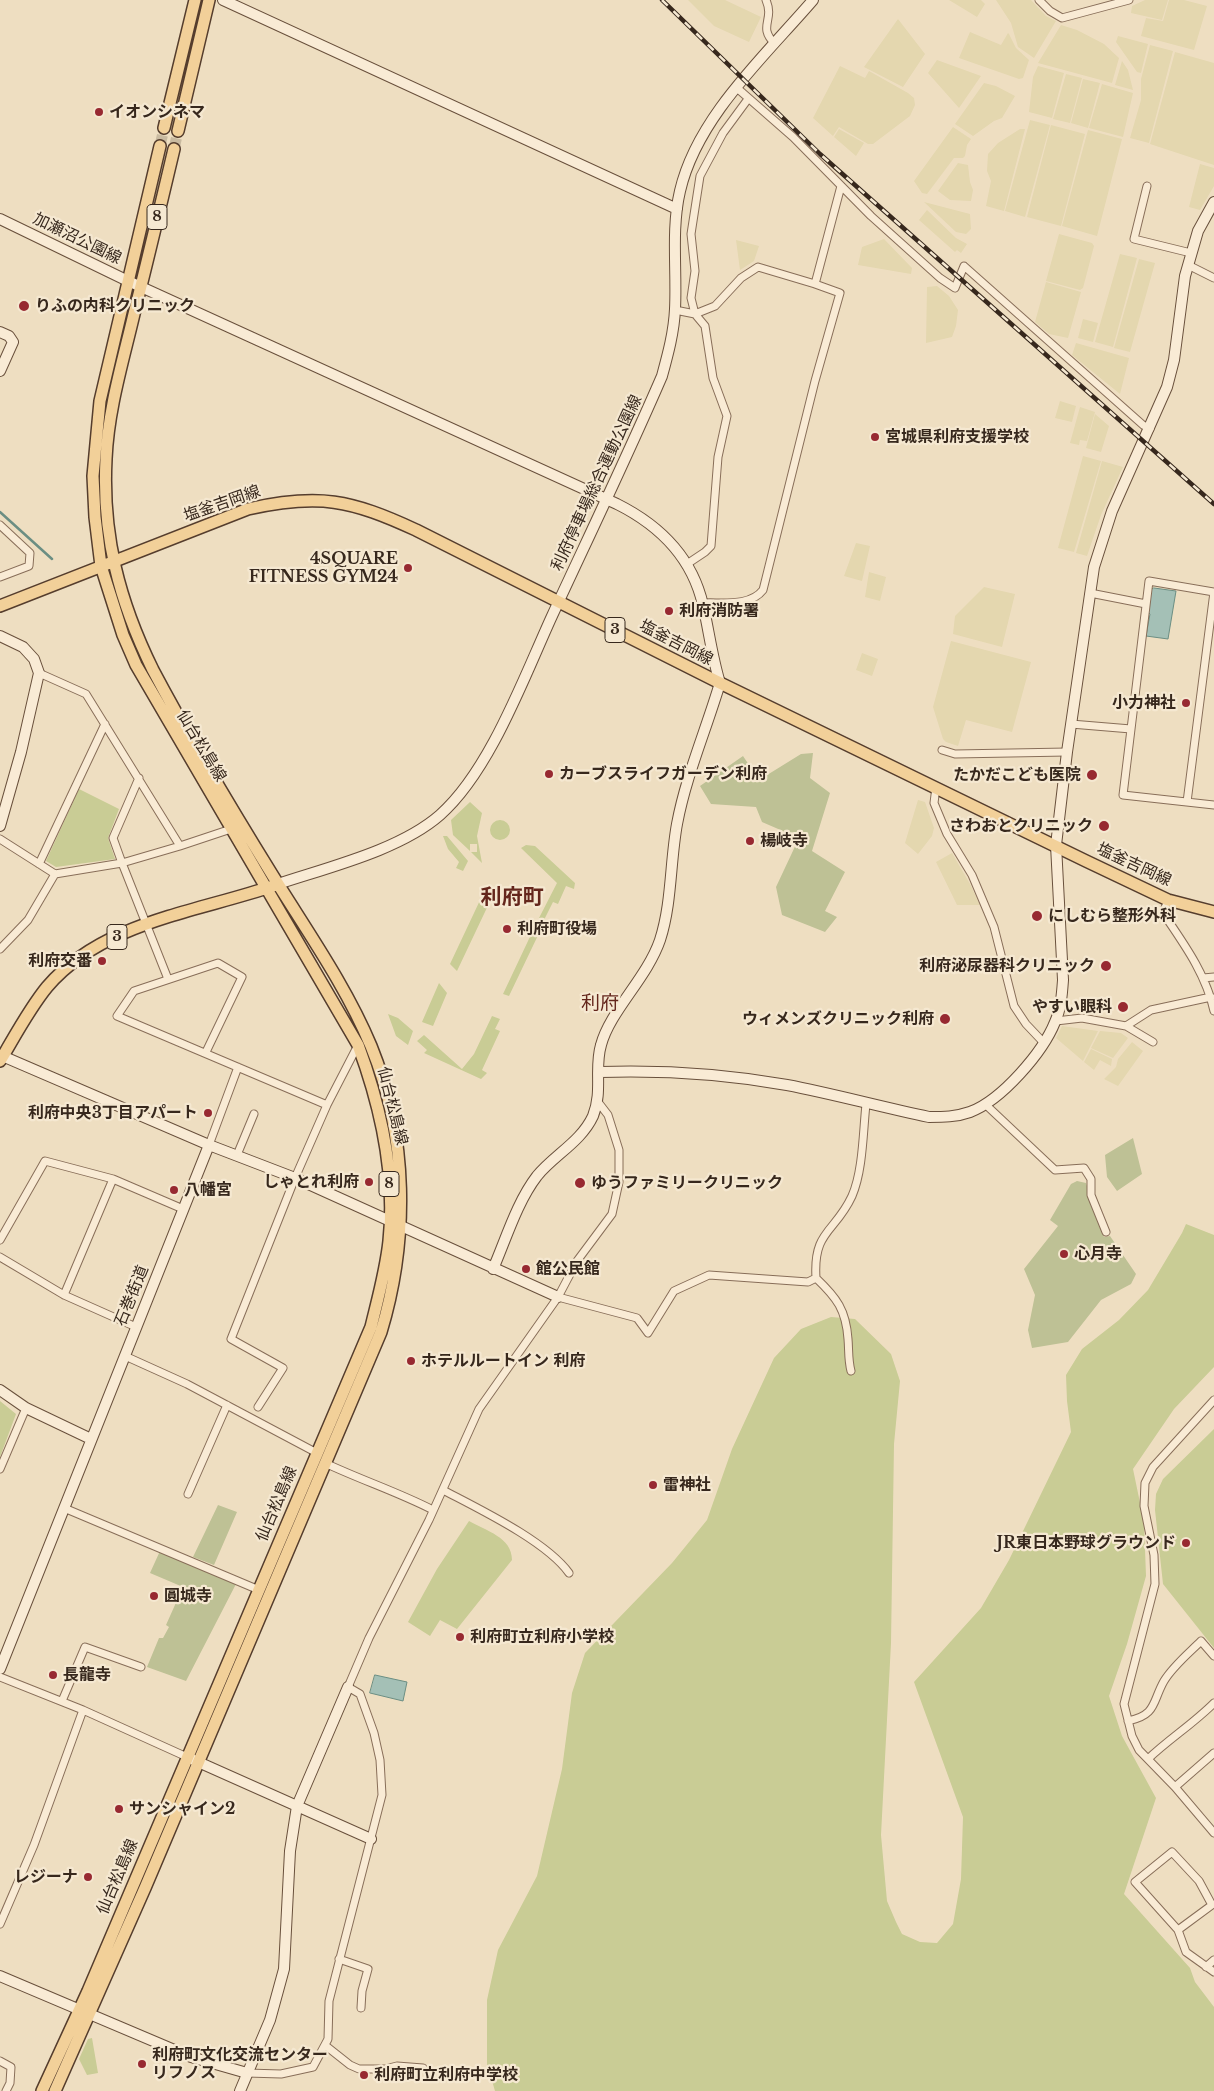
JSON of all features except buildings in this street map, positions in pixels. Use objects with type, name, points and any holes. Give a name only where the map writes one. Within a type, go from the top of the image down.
[{"type":"main road","points":[[164,128],[195,0]]},
{"type":"main road","points":[[178,131],[209,0]]},
{"type":"main road","name":"8","points":[[128,281],[160,146]]},
{"type":"main road","name":"8","points":[[141,286],[174,149]]},
{"type":"main road","name":"仙台松島線","points":[[55,2091],[85,2011],[192,1759],[325,1463],[381,1332],[393,1289],[395,1224],[400,1179],[396,1136],[381,1072],[355,1013],[273,886],[231,829],[136,666],[123,635],[101,566],[94,509],[95,436],[100,401],[128,281]]},
{"type":"main road","name":"仙台松島線","points":[[141,286],[114,403],[106,458],[109,540],[113,562],[135,634],[153,670],[273,886],[358,1045],[370,1077],[385,1138],[395,1224],[371,1327],[259,1590],[192,1759]]},
{"type":"main road","name":"塩釜吉岡線","points":[[0,606],[248,509],[289,501],[322,499],[350,504],[379,513],[720,683],[1168,900],[1214,912]]},
{"type":"main road","name":"3","points":[[1,1057],[30,1010],[48,986],[69,966],[101,943],[148,924],[273,886]]},
{"type":"main road","name":"仙台松島線","points":[[42,2091],[85,2011]]},
{"type":"street","points":[[223,0],[677,209]]},
{"type":"street","points":[[766,0],[769,8],[767,36],[775,44]]},
{"type":"street","name":"利府停車場総合運動公園線","points":[[273,886],[400,841],[424,827],[455,800],[486,757],[607,500],[662,376],[671,342],[675,310],[677,209],[680,191],[695,147],[716,113],[813,0]]},
{"type":"street","points":[[1039,0],[1050,11],[1062,18],[1129,0]]},
{"type":"street","points":[[737,88],[793,137],[815,162],[940,278],[956,288],[964,266],[1143,425],[1150,428]]},
{"type":"street","points":[[687,564],[711,546],[718,457],[727,416],[713,378],[705,326],[695,314],[691,298],[695,270],[691,234],[700,176],[723,133],[748,99]]},
{"type":"street","points":[[815,284],[841,186]]},
{"type":"street","points":[[1147,186],[1134,240],[1191,253]]},
{"type":"street","points":[[600,1072],[656,1070],[719,1076],[788,1085],[929,1117],[950,1117],[970,1112],[985,1104],[1016,1076],[1044,1042],[1056,1021],[1063,980],[1056,845],[1067,752],[1094,567],[1112,511],[1167,387],[1174,360],[1191,253],[1198,231],[1214,202]]},
{"type":"street","name":"加瀬沼公園線","points":[[0,219],[128,281],[632,512],[658,530],[687,564],[702,603],[713,661],[720,683]]},
{"type":"street","points":[[1188,265],[1214,278]]},
{"type":"street","points":[[675,310],[695,314],[716,306],[741,278],[758,267],[840,293],[815,381],[763,590],[757,598],[750,601],[702,603]]},
{"type":"street","points":[[0,332],[9,336],[13,342],[0,371]]},
{"type":"street","points":[[0,525],[30,553],[29,566],[0,577]]},
{"type":"street","points":[[1187,802],[1214,592],[1149,581],[1123,795],[1214,805]]},
{"type":"street","points":[[1090,592],[1146,604]]},
{"type":"street","points":[[0,636],[23,647],[34,659],[39,673],[1,821]]},
{"type":"street","points":[[39,673],[86,694],[180,846]]},
{"type":"street","points":[[494,1268],[524,1197],[536,1177],[551,1161],[578,1138],[592,1118],[598,1102],[601,1045],[606,1033],[654,955],[661,937],[677,824],[720,683]]},
{"type":"street","points":[[39,864],[105,724]]},
{"type":"street","points":[[1071,724],[1131,729]]},
{"type":"street","points":[[942,750],[956,754],[1067,752]]},
{"type":"street","points":[[139,778],[113,838],[168,979]]},
{"type":"street","points":[[936,787],[934,803],[946,834],[972,876],[994,927],[1014,1006],[1026,1024],[1044,1042]]},
{"type":"street","points":[[0,839],[55,874],[122,863],[231,829]]},
{"type":"street","points":[[0,949],[28,920],[55,874]]},
{"type":"street","points":[[1168,900],[1163,913],[1191,955],[1203,978],[1211,996],[1214,1011]]},
{"type":"street","points":[[206,1052],[242,977],[218,963],[134,991],[117,1016],[206,1052],[327,1105]]},
{"type":"street","points":[[1203,978],[1214,977]]},
{"type":"street","points":[[1126,1026],[1151,1010],[1211,996]]},
{"type":"street","points":[[1056,1021],[1082,1018],[1126,1026],[1153,1042]]},
{"type":"street","points":[[258,1407],[282,1368],[231,1339],[294,1178],[327,1105],[358,1045]]},
{"type":"street","points":[[1,1057],[294,1178],[558,1297],[638,1318],[648,1333],[674,1291],[709,1275],[808,1282],[816,1278]]},
{"type":"street","points":[[209,1144],[238,1067]]},
{"type":"street","points":[[240,2091],[270,2020],[284,1969],[290,1851],[296,1806],[369,1638],[443,1490],[479,1409],[558,1297],[577,1262],[612,1214],[617,1197],[620,1166],[619,1150],[608,1116],[598,1102]]},
{"type":"street","points":[[851,1371],[843,1310],[834,1295],[816,1278],[815,1258],[823,1237],[852,1197],[857,1182],[866,1104]]},
{"type":"street","points":[[985,1104],[1056,1170],[1084,1168],[1091,1179],[1090,1195],[1106,1232]]},
{"type":"street","points":[[237,1156],[254,1114]]},
{"type":"street","name":"石巻街道","points":[[0,1669],[209,1144]]},
{"type":"street","points":[[0,1240],[44,1161],[113,1179],[183,1209]]},
{"type":"street","points":[[64,1295],[113,1179]]},
{"type":"street","points":[[0,1257],[64,1295],[136,1327]]},
{"type":"street","points":[[125,1356],[187,1384],[317,1452]]},
{"type":"street","points":[[0,1390],[26,1408],[91,1439]]},
{"type":"street","points":[[1213,1828],[1139,1750],[1132,1736],[1124,1704],[1155,1584],[1154,1554],[1144,1506],[1145,1483],[1153,1467],[1214,1400]]},
{"type":"street","points":[[188,1494],[228,1405]]},
{"type":"street","points":[[0,1469],[26,1408]]},
{"type":"street","points":[[325,1463],[362,1480],[394,1490],[433,1510]]},
{"type":"street","points":[[443,1490],[537,1544],[560,1560],[570,1573]]},
{"type":"street","points":[[64,1508],[259,1590]]},
{"type":"street","points":[[1128,1721],[1138,1719],[1152,1708],[1164,1681],[1201,1641],[1214,1656]]},
{"type":"street","points":[[62,1701],[85,1647],[142,1666]]},
{"type":"street","points":[[0,1677],[83,1710],[372,1839]]},
{"type":"street","points":[[0,1976],[191,2058],[247,2073],[281,2074],[313,2067],[326,2046],[329,2032],[328,2001],[382,1795],[380,1760],[363,1702],[360,1694],[348,1687]]},
{"type":"street","points":[[1148,1759],[1162,1746],[1195,1722],[1214,1703]]},
{"type":"street","points":[[0,1924],[34,1845],[83,1710]]},
{"type":"street","points":[[1175,1787],[1214,1753]]},
{"type":"street","points":[[1178,1930],[1212,1905],[1199,1881],[1172,1852],[1135,1882],[1178,1930],[1186,1952],[1214,1972]]},
{"type":"street","points":[[339,1959],[368,1968],[362,1991],[361,2008]]},
{"type":"street","points":[[1206,1967],[1214,1960]]},
{"type":"street","points":[[326,2046],[350,2066],[360,2069],[385,2069],[397,2066],[423,2068]]},
{"type":"street","points":[[0,2061],[11,2067],[10,2083],[6,2091]]},
{"type":"shaded area","points":[[688,0],[725,0],[761,17],[749,42],[714,26]]},
{"type":"shaded area","points":[[949,0],[981,0],[985,4],[977,17]]},
{"type":"shaded area","points":[[996,0],[1031,0],[1046,16],[1056,21],[1034,58],[1018,47],[1011,23]]},
{"type":"shaded area","points":[[1145,0],[1168,0],[1162,20],[1131,13],[1132,6]]},
{"type":"shaded area","points":[[1169,0],[1184,0],[1207,6],[1194,50],[1141,36],[1146,18],[1163,21]]},
{"type":"shaded area","points":[[898,19],[925,54],[903,87],[864,67]]},
{"type":"shaded area","points":[[1061,25],[1077,30],[1104,44],[1119,58],[1112,83],[1038,63]]},
{"type":"shaded area","points":[[970,32],[1001,45],[1008,33],[1016,48],[1029,60],[1023,78],[1019,79],[959,58]]},
{"type":"shaded area","points":[[1118,36],[1148,44],[1141,73],[1137,72],[1116,42]]},
{"type":"shaded area","points":[[1150,45],[1173,51],[1149,143],[1130,138],[1141,100],[1141,79]]},
{"type":"shaded area","points":[[1175,52],[1214,63],[1214,165],[1150,144]]},
{"type":"shaded area","points":[[937,60],[981,76],[959,108],[928,73]]},
{"type":"shaded area","points":[[1122,61],[1128,70],[1133,90],[1115,85]]},
{"type":"shaded area","points":[[840,66],[865,78],[869,71],[908,93],[914,98],[915,105],[910,116],[873,144],[868,144],[839,127],[833,136],[813,118]]},
{"type":"shaded area","points":[[1038,66],[1064,73],[1052,118],[1029,112],[1033,77]]},
{"type":"shaded area","points":[[1066,74],[1082,78],[1070,123],[1053,119]]},
{"type":"shaded area","points":[[1083,79],[1100,83],[1088,128],[1071,123]]},
{"type":"shaded area","points":[[984,83],[996,86],[1015,96],[1002,118],[994,121],[973,136],[955,124]]},
{"type":"shaded area","points":[[1102,84],[1133,93],[1123,137],[1089,128]]},
{"type":"shaded area","points":[[1030,120],[1050,125],[1025,217],[1005,211]]},
{"type":"shaded area","points":[[1051,125],[1085,134],[1061,226],[1027,217]]},
{"type":"shaded area","points":[[953,127],[971,139],[967,145],[965,156],[963,158],[954,158],[927,194],[922,193],[914,181]]},
{"type":"shaded area","points":[[839,129],[864,143],[856,156],[834,137]]},
{"type":"shaded area","points":[[1020,129],[1025,129],[1004,211],[986,206],[991,181],[987,171],[988,154],[998,143]]},
{"type":"shaded area","points":[[1088,130],[1122,139],[1097,236],[1062,226]]},
{"type":"shaded area","points":[[958,163],[968,165],[973,190],[971,201],[950,200],[938,191]]},
{"type":"shaded area","points":[[1200,164],[1214,168],[1214,186],[1200,210],[1189,207]]},
{"type":"shaded area","points":[[924,202],[970,214],[971,229],[966,234],[956,232]]},
{"type":"shaded area","points":[[927,210],[956,238],[967,244],[961,253],[957,250],[955,252],[919,220]]},
{"type":"shaded area","points":[[1059,234],[1092,243],[1094,246],[1083,288],[1080,290],[1046,281]]},
{"type":"shaded area","points":[[884,239],[912,268],[911,274],[858,265],[862,247]]},
{"type":"shaded area","points":[[736,240],[759,246],[754,261],[740,270]]},
{"type":"shaded area","points":[[1120,254],[1137,258],[1113,347],[1095,342]]},
{"type":"shaded area","points":[[1139,259],[1155,263],[1130,352],[1114,348]]},
{"type":"shaded area","points":[[1046,282],[1081,292],[1068,338],[1049,334],[1035,322]]},
{"type":"shaded area","points":[[937,286],[949,296],[958,310],[956,326],[952,337],[926,343],[927,287]]},
{"type":"shaded area","points":[[1083,319],[1098,323],[1093,342],[1078,338]]},
{"type":"shaded area","points":[[1076,343],[1129,358],[1120,394],[1072,355]]},
{"type":"shaded area","points":[[1060,401],[1076,406],[1072,422],[1055,418]]},
{"type":"shaded area","points":[[1080,407],[1095,412],[1087,441],[1080,440],[1079,445],[1070,443]]},
{"type":"shaded area","points":[[1095,414],[1109,426],[1101,452],[1086,448]]},
{"type":"shaded area","points":[[1083,456],[1101,461],[1074,552],[1058,548]]},
{"type":"shaded area","points":[[1102,461],[1123,467],[1101,515],[1087,556],[1076,553]]},
{"type":"shaded area","points":[[856,543],[870,546],[862,581],[844,576]]},
{"type":"shaded area","points":[[869,572],[886,577],[880,601],[865,597]]},
{"type":"shaded area","points":[[984,587],[1015,594],[1002,647],[953,634],[955,616]]},
{"type":"shaded area","points":[[951,641],[1031,662],[1012,732],[966,720],[958,746],[943,739],[933,707]]},
{"type":"shaded area","points":[[862,653],[878,659],[872,676],[856,670]]},
{"type":"shaded area","points":[[918,800],[925,802],[934,828],[932,836],[918,854],[905,843]]},
{"type":"shaded area","points":[[952,853],[980,905],[957,905],[936,862]]},
{"type":"shaded area","points":[[1062,1026],[1098,1031],[1083,1061],[1056,1038]]},
{"type":"shaded area","points":[[1100,1031],[1121,1033],[1128,1038],[1113,1058],[1091,1048]]},
{"type":"shaded area","points":[[1132,1042],[1143,1051],[1118,1086],[1104,1079],[1116,1067],[1118,1059]]},
{"type":"shaded area","points":[[1091,1049],[1112,1059],[1111,1066],[1100,1060],[1094,1070],[1084,1062]]},
{"type":"green space","points":[[813,753],[810,778],[830,793],[812,851],[845,872],[825,911],[837,917],[825,932],[782,915],[776,887],[799,838],[762,822],[756,807],[711,804],[700,786],[743,756],[759,780],[801,754]]},
{"type":"green space","points":[[79,789],[119,809],[108,838],[115,859],[56,867],[46,861]]},
{"type":"green space","points":[[470,802],[482,813],[477,836],[482,863],[471,852],[477,852],[477,844],[470,844],[470,851],[453,835],[451,820]]},
{"type":"green space","points":[[500,820],[507,823],[510,830],[507,837],[500,840],[493,837],[490,830],[493,823]]},
{"type":"green space","points":[[443,836],[447,836],[468,861],[463,871],[456,868],[459,862],[448,849]]},
{"type":"green space","points":[[526,845],[535,846],[575,883],[574,889],[566,886],[558,904],[553,902],[544,920],[539,918],[557,883],[521,848]]},
{"type":"green space","points":[[489,893],[493,895],[457,971],[450,964],[482,896]]},
{"type":"green space","points":[[536,924],[542,927],[509,996],[503,994]]},
{"type":"green space","points":[[439,983],[447,993],[433,1026],[422,1022]]},
{"type":"green space","points":[[388,1014],[398,1018],[413,1031],[408,1045],[396,1036]]},
{"type":"green space","points":[[492,1016],[500,1019],[495,1029],[500,1031],[482,1070],[487,1073],[481,1079],[424,1053],[427,1050],[417,1041],[424,1035],[462,1069],[474,1054]]},
{"type":"green space","points":[[1133,1138],[1142,1174],[1117,1191],[1107,1177],[1105,1155]]},
{"type":"green space","points":[[1077,1181],[1086,1183],[1104,1237],[1110,1236],[1136,1274],[1131,1284],[1101,1300],[1068,1342],[1032,1348],[1028,1330],[1035,1295],[1024,1269],[1058,1226],[1050,1220],[1071,1184]]},
{"type":"green space","points":[[1186,1224],[1214,1235],[1214,1367],[1174,1409],[1133,1469],[1144,1522],[1146,1576],[1127,1644],[1109,1696],[1122,1736],[1156,1798],[1124,1894],[1190,1968],[1195,1982],[1214,2007],[1214,2091],[495,2091],[487,2064],[487,2000],[498,1950],[537,1876],[562,1769],[572,1693],[585,1653],[672,1563],[707,1520],[732,1449],[774,1358],[801,1329],[831,1317],[855,1319],[891,1354],[900,1381],[894,1444],[891,1643],[881,1835],[887,1901],[902,1934],[920,1942],[937,1943],[953,1924],[961,1879],[963,1817],[914,1682],[981,1608],[1009,1560],[1071,1432],[1066,1375],[1082,1349],[1119,1320],[1148,1290]]},
{"type":"green space","points":[[0,1401],[16,1414],[0,1457]]},
{"type":"green space","name":"JR東日本野球グラウンド","points":[[1214,1429],[1214,1648],[1163,1584],[1155,1510],[1156,1494],[1163,1479]]},
{"type":"green space","points":[[218,1505],[237,1512],[214,1565],[193,1557]]},
{"type":"green space","points":[[469,1521],[503,1540],[511,1552],[512,1560],[457,1629],[440,1620],[430,1636],[408,1622],[437,1569]]},
{"type":"green space","points":[[160,1551],[236,1584],[186,1681],[147,1667],[159,1638],[163,1638],[169,1627],[166,1625],[183,1587],[150,1573]]},
{"type":"green space","points":[[92,2038],[98,2073],[87,2075],[79,2059],[88,2039]]},
{"type":"water","points":[[1154,588],[1176,591],[1168,639],[1146,636],[1150,614],[1148,612],[1150,590]]},
{"type":"water","points":[[375,1675],[407,1682],[403,1701],[370,1693]]},
{"type":"waterway","points":[[0,512],[52,559]]},
{"type":"tunnel","points":[[160,146],[164,128]]},
{"type":"tunnel","points":[[174,149],[178,131]]},
{"type":"railway","points":[[662,0],[820,154],[1214,504]]},
{"type":"place","name":"イオンシネマ","points":[[99,112]]},
{"type":"place","name":"りふの内科クリニック","points":[[24,306]]},
{"type":"place","name":"宮城県利府支援学校","points":[[875,437]]},
{"type":"place","name":"4SQUARE FITNESS GYM24","points":[[408,568]]},
{"type":"place","name":"利府消防署","points":[[669,611]]},
{"type":"place","name":"小力神社","points":[[1186,703]]},
{"type":"place","name":"カーブスライフガーデン利府","points":[[549,774]]},
{"type":"place","name":"たかだこども医院","points":[[1092,775]]},
{"type":"place","name":"さわおとクリニック","points":[[1104,826]]},
{"type":"place","name":"楊岐寺","points":[[750,841]]},
{"type":"place","name":"にしむら整形外科","points":[[1037,916]]},
{"type":"place","name":"利府町役場","points":[[507,929]]},
{"type":"place","name":"利府交番","points":[[102,961]]},
{"type":"place","name":"利府泌尿器科クリニック","points":[[1106,966]]},
{"type":"place","name":"やすい眼科","points":[[1123,1007]]},
{"type":"place","name":"ウィメンズクリニック利府","points":[[945,1019]]},
{"type":"place","name":"利府中央3丁目アパート","points":[[208,1113]]},
{"type":"place","name":"しゃとれ利府","points":[[369,1182]]},
{"type":"place","name":"ゆうファミリークリニック","points":[[580,1183]]},
{"type":"place","name":"八幡宮","points":[[174,1190]]},
{"type":"place","name":"心月寺","points":[[1064,1254]]},
{"type":"place","name":"館公民館","points":[[526,1269]]},
{"type":"place","name":"ホテルルートイン 利府","points":[[411,1361]]},
{"type":"place","name":"雷神社","points":[[653,1485]]},
{"type":"place","name":"JR東日本野球グラウンド","points":[[1186,1543]]},
{"type":"place","name":"圓城寺","points":[[154,1596]]},
{"type":"place","name":"利府町立利府小学校","points":[[460,1637]]},
{"type":"place","name":"長龍寺","points":[[53,1675]]},
{"type":"place","name":"サンシャイン2","points":[[119,1809]]},
{"type":"place","name":"レジーナ","points":[[88,1877]]},
{"type":"place","name":"利府町文化交流センター リフノス","points":[[142,2064]]},
{"type":"place","name":"利府町立利府中学校","points":[[364,2075]]},
{"type":"district","name":"利府町","points":[[512,898]]},
{"type":"district","name":"利府","points":[[600,1004]]}]
